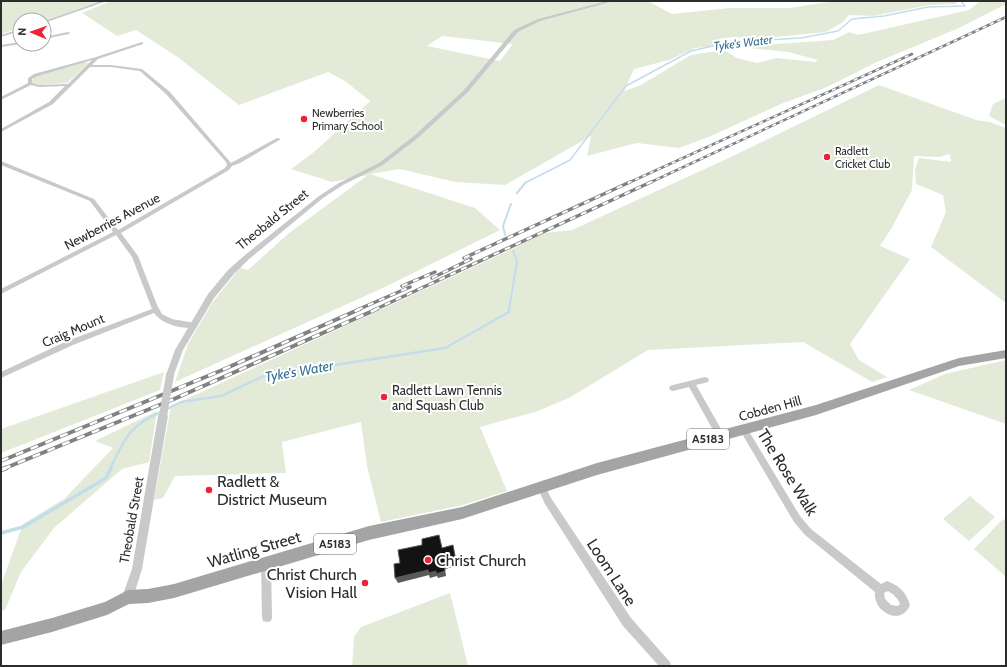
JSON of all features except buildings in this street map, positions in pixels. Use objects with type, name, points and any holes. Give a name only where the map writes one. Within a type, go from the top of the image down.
[{"type":"main road","name":"Cobden Hill","points":[[541,487],[667,449],[816,410],[959,362],[1006,354]]},
{"type":"main road","name":"Watling Street","points":[[1,638],[52,625],[107,608],[128,597],[148,596],[174,591],[369,533],[462,513],[541,487]]},
{"type":"street","points":[[52,19],[105,1]]},
{"type":"street","name":"Theobald Street","points":[[128,597],[137,569],[170,375],[179,350],[211,296],[231,272],[247,257],[321,197],[341,184],[381,164],[417,136],[466,91],[516,31],[539,20],[612,1]]},
{"type":"street","points":[[1,36],[12,33]]},
{"type":"street","points":[[52,36],[68,33]]},
{"type":"street","points":[[30,84],[30,79],[36,75],[97,58],[142,43]]},
{"type":"street","points":[[1,46],[12,44]]},
{"type":"street","points":[[1,131],[51,103],[97,58]]},
{"type":"street","points":[[88,66],[112,66],[141,70],[168,93],[230,165]]},
{"type":"street","points":[[1,99],[30,84],[39,86],[70,85]]},
{"type":"street","name":"Newberries Avenue","points":[[1,292],[118,232],[227,169],[230,165],[279,139]]},
{"type":"street","points":[[1,163],[92,200],[135,256],[140,266],[155,310],[166,320],[193,325]]},
{"type":"street","name":"Craig Mount","points":[[1,375],[70,342],[155,310]]},
{"type":"street","points":[[673,388],[705,380]]},
{"type":"street","points":[[691,384],[721,436]]},
{"type":"street","name":"The Rose Walk","points":[[744,430],[797,519],[808,532],[880,590]]},
{"type":"street","name":"Loom Lane","points":[[541,487],[548,501],[627,622],[666,666]]},
{"type":"street","points":[[266,564],[268,617]]},
{"type":"green space","points":[[1,1],[100,1],[52,18],[52,12],[12,12],[12,31],[1,34]]},
{"type":"green space","points":[[111,1],[648,1],[672,14],[729,8],[789,8],[835,1],[956,1],[957,4],[929,5],[873,16],[849,15],[843,22],[826,32],[757,39],[733,37],[719,39],[727,45],[695,48],[669,60],[634,69],[624,91],[639,86],[691,55],[724,50],[737,58],[757,63],[777,58],[815,62],[818,60],[788,52],[749,48],[748,46],[833,40],[849,32],[858,35],[969,10],[980,1],[1006,1],[1006,4],[959,28],[877,62],[827,87],[781,104],[711,136],[679,148],[637,143],[587,156],[591,136],[505,185],[455,182],[400,169],[370,174],[475,208],[500,230],[385,287],[175,382],[188,344],[212,303],[240,268],[248,270],[289,233],[368,175],[332,182],[291,169],[314,152],[370,101],[345,81],[328,72],[239,105],[179,58],[136,30],[117,36],[82,13]],"holes":[[[442,36],[512,44],[500,61],[427,46]]]},
{"type":"green space","points":[[83,62],[89,63],[67,83],[39,85],[32,83],[32,80],[36,76]]},
{"type":"green space","points":[[879,85],[976,120],[990,122],[1006,128],[1006,303],[931,247],[946,212],[943,195],[916,184],[915,169],[919,158],[951,162],[950,154],[939,157],[914,156],[912,190],[880,246],[910,259],[850,344],[859,360],[887,377],[872,382],[803,342],[648,350],[569,398],[535,412],[480,427],[507,491],[463,505],[381,522],[367,466],[361,422],[282,442],[286,473],[175,476],[163,498],[154,500],[171,406],[506,252],[544,233],[572,230],[735,155]]},
{"type":"green space","points":[[1006,98],[1006,125],[989,116],[993,104]]},
{"type":"green space","points":[[1006,360],[1006,424],[909,390],[945,374]]},
{"type":"green space","points":[[164,372],[160,390],[1,453],[1,429]]},
{"type":"green space","points":[[157,411],[149,462],[122,469],[54,528],[21,572],[5,610],[1,611],[1,585],[23,524],[64,499],[113,448],[95,441]]},
{"type":"green space","points":[[970,496],[995,517],[969,541],[943,519]]},
{"type":"green space","points":[[1003,519],[1006,521],[1005,576],[974,549]]},
{"type":"green space","points":[[450,593],[468,666],[352,666],[354,637],[361,627]]},
{"type":"waterway","name":"Tyke's Water","points":[[525,183],[570,160],[626,86],[691,51],[730,42],[801,38],[838,31],[852,19],[884,16],[928,7],[965,6],[961,1]]},
{"type":"waterway","name":"Tyke's Water","points":[[517,193],[525,183]]},
{"type":"waterway","name":"Tyke's Water","points":[[505,235],[503,226],[511,204]]},
{"type":"waterway","name":"Tyke's Water","points":[[509,310],[517,261],[513,251]]},
{"type":"waterway","name":"Tyke's Water","points":[[167,409],[181,402],[221,396],[264,376],[445,348],[509,312],[509,310]]},
{"type":"waterway","name":"Tyke's Water","points":[[110,469],[124,441],[134,428],[150,417],[161,412]]},
{"type":"waterway","name":"Tyke's Water","points":[[1,533],[23,527],[106,478],[111,468]]},
{"type":"railway","points":[[649,183],[1006,17]]},
{"type":"railway","points":[[628,183],[912,54]]},
{"type":"railway","points":[[464,258],[630,182]]},
{"type":"railway","points":[[374,310],[651,182]]},
{"type":"railway","points":[[432,278],[471,259]]},
{"type":"railway","points":[[402,286],[435,272]]},
{"type":"railway","points":[[357,310],[410,287]]},
{"type":"railway","points":[[1,461],[220,371],[360,309]]},
{"type":"railway","points":[[3,469],[174,399],[377,309]]},
{"type":"railway","points":[[1,470],[6,468]]},
{"type":"place","name":"Newberries Primary School","points":[[304,119]]},
{"type":"place","name":"Radlett Cricket Club","points":[[827,157]]},
{"type":"place","name":"Radlett Lawn Tennis and Squash Club","points":[[384,397]]},
{"type":"place","name":"Radlett & District Museum","points":[[209,490]]},
{"type":"place","name":"Christ Church","points":[[428,560]]},
{"type":"place","name":"Christ Church Vision Hall","points":[[365,583]]}]
